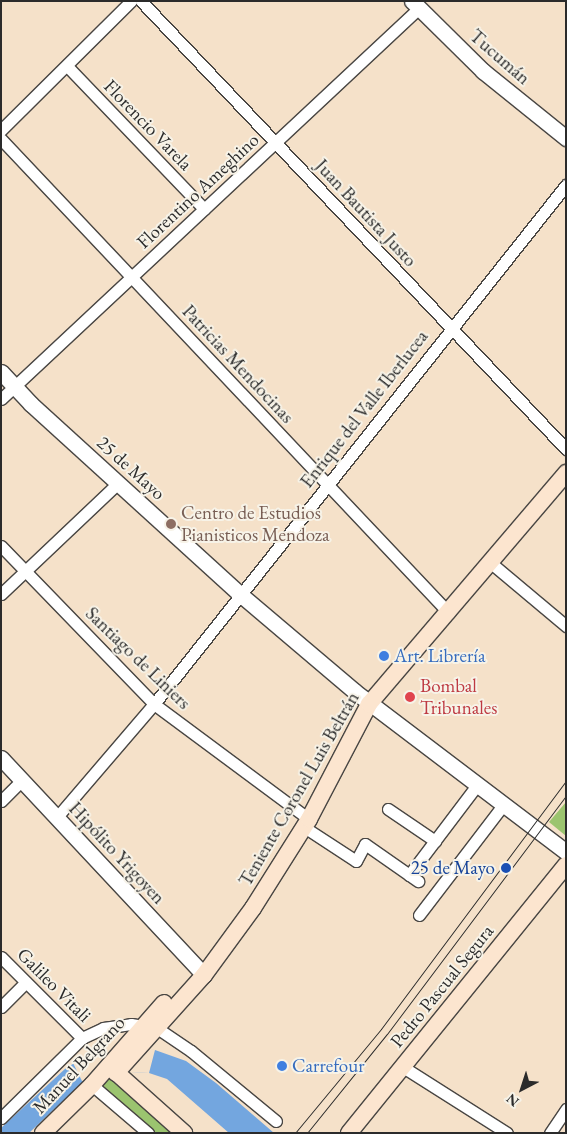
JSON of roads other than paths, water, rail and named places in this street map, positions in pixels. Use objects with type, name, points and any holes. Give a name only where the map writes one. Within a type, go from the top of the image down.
[{"type":"main road","name":"Teniente Coronel Luis Beltrán","points":[[129,1059],[150,1027],[253,908],[307,823],[369,704],[449,613],[566,473]]},
{"type":"main road","name":"Pedro Pascual Segura","points":[[349,1133],[566,865]]},
{"type":"main road","name":"Manuel Belgrano","points":[[112,1069],[150,1027]]},
{"type":"main road","name":"Manuel Belgrano","points":[[43,1133],[92,1085],[112,1069],[129,1059]]},
{"type":"main road","points":[[112,1069],[184,1133]]},
{"type":"street","points":[[1,130],[132,1]]},
{"type":"street","name":"Juan Bautista Justo","points":[[141,1],[566,449]]},
{"type":"street","name":"Florentino Ameghino","points":[[1,398],[275,143],[415,5]]},
{"type":"street","name":"Tucumán","points":[[415,5],[483,71],[566,138]]},
{"type":"street","name":"Florencio Varela","points":[[67,66],[204,209]]},
{"type":"street","name":"Patricias Mendocinas","points":[[1,139],[449,613]]},
{"type":"street","name":"Enrique del Valle Iberlucea","points":[[57,818],[154,704],[241,596],[450,328],[566,185]]},
{"type":"street","name":"25 de Mayo","points":[[1,372],[241,596],[369,704],[566,852]]},
{"type":"street","points":[[1,594],[118,483]]},
{"type":"street","name":"Santiago de Liniers","points":[[1,546],[154,704],[356,861],[365,844],[414,878],[435,841]]},
{"type":"street","points":[[491,563],[566,626]]},
{"type":"street","name":"Hipólito Yrigoyen","points":[[1,758],[200,971]]},
{"type":"street","points":[[1,800],[22,780]]},
{"type":"street","points":[[388,809],[435,841],[476,785]]},
{"type":"street","points":[[419,915],[503,805]]},
{"type":"street","name":"Galileo Vitali","points":[[1,957],[82,1038]]},
{"type":"street","points":[[1,1007],[26,982]]},
{"type":"street","name":"Manuel Belgrano","points":[[82,1038],[116,1025],[150,1027]]},
{"type":"street","points":[[150,1027],[191,1050],[276,1122]]},
{"type":"street","points":[[1,1118],[82,1038]]},
{"type":"street","points":[[403,1067],[507,1133]]},
{"type":"street","points":[[92,1085],[148,1133]]},
{"type":"street","points":[[550,1133],[566,1109]]},
{"type":"water","points":[[117,1049],[155,1050],[186,1061],[216,1083],[274,1133],[229,1133],[167,1079],[149,1073],[131,1072],[86,1079],[29,1133],[1,1133],[1,1128],[66,1068],[85,1057]]},
{"type":"tram line","points":[[295,1133],[381,1029],[566,781]]},
{"type":"tram line","points":[[307,1133],[387,1034],[566,796]]},
{"type":"place","name":"Centro de Estudios Pianisticos Mendoza","points":[[171,524]]},
{"type":"place","name":"Art. Librería","points":[[384,656]]},
{"type":"place","name":"Bombal Tribunales","points":[[410,697]]},
{"type":"place","name":"25 de Mayo","points":[[506,868]]},
{"type":"place","name":"Carrefour","points":[[282,1066]]}]
